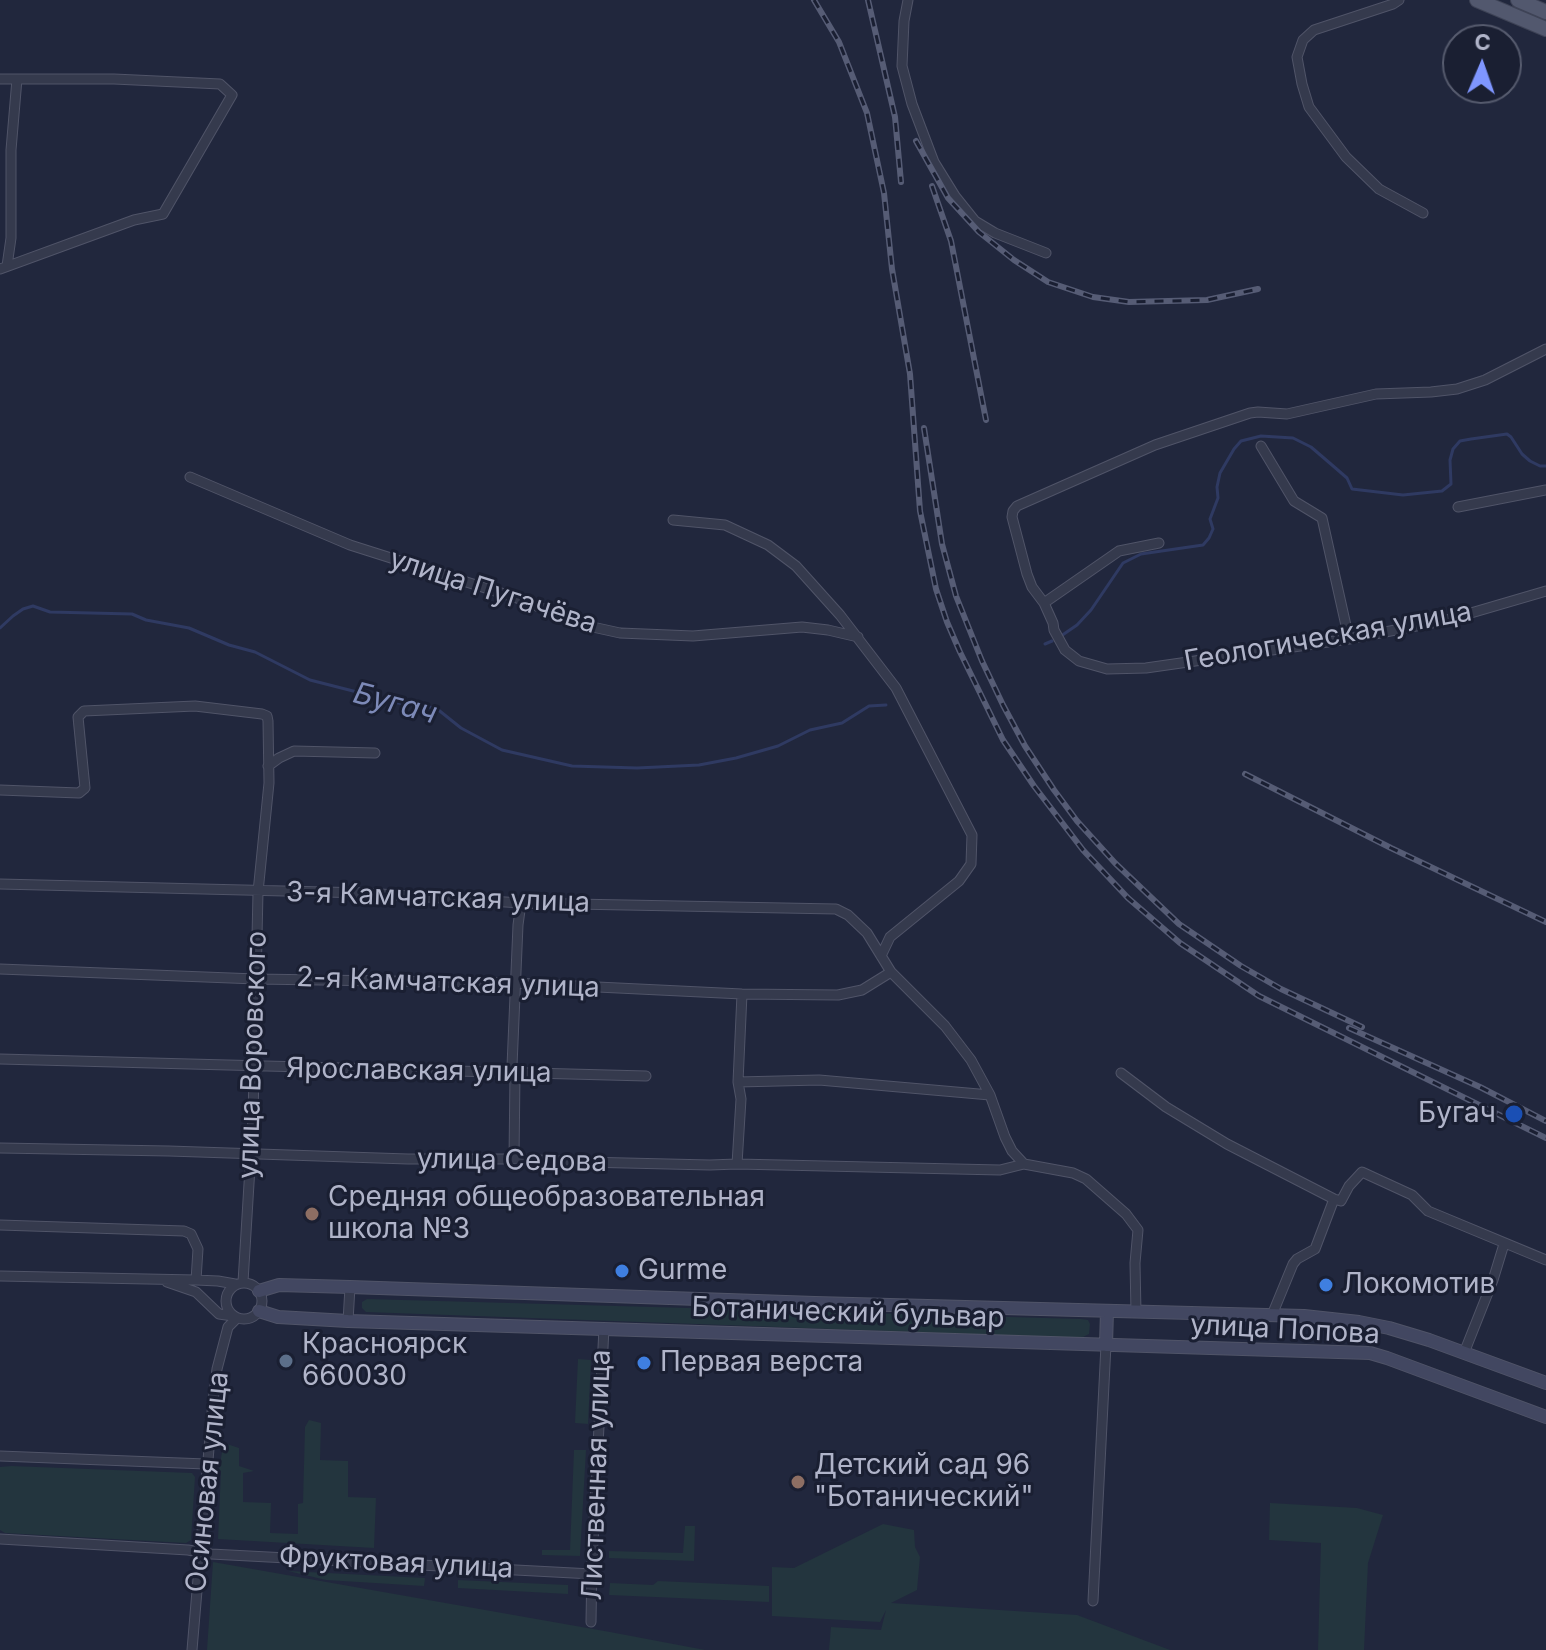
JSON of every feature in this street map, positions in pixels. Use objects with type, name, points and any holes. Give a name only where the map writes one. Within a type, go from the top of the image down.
[{"type":"main road","points":[[1477,0],[1546,29]]},
{"type":"main road","points":[[1518,0],[1546,12]]},
{"type":"street","points":[[908,0],[902,66],[912,104],[934,162],[975,221],[995,233],[1046,253]]},
{"type":"street","points":[[1399,0],[1314,30],[1303,40],[1297,57],[1309,107],[1346,157],[1379,189],[1423,213]]},
{"type":"street","points":[[0,79],[114,79],[220,84],[232,95],[163,214],[134,220],[4,267]]},
{"type":"street","points":[[4,267],[11,238],[11,150],[17,79]]},
{"type":"street","points":[[1159,543],[1119,551],[1044,603],[1027,574],[1013,511],[1017,506],[1155,445],[1250,413],[1287,414],[1376,394],[1457,389],[1485,380],[1546,349]]},
{"type":"street","points":[[1261,446],[1294,501],[1322,518],[1349,639]]},
{"type":"street","name":"улица Пугачёва","points":[[190,477],[350,545],[520,599],[579,624],[620,633],[693,636],[802,627],[858,637]]},
{"type":"street","points":[[1458,507],[1546,490]]},
{"type":"street","points":[[673,520],[725,525],[768,545],[796,566],[858,637],[896,688],[972,835],[971,864],[959,881],[890,937],[881,956],[891,972],[945,1026],[971,1060],[990,1095],[1012,1151],[1024,1164]]},
{"type":"street","name":"Геологическая улица","points":[[1044,603],[1065,650],[1079,661],[1107,669],[1146,668],[1349,639],[1447,620],[1546,591]]},
{"type":"street","name":"улица Воровского","points":[[0,790],[79,793],[85,788],[78,717],[84,711],[195,706],[267,716],[269,783],[258,892],[250,1153],[239,1283]]},
{"type":"street","points":[[268,766],[294,751],[375,753]]},
{"type":"street","name":"3-я Камчатская улица","points":[[0,884],[365,893],[521,903],[836,909],[848,915],[867,933],[881,956]]},
{"type":"street","points":[[514,1159],[515,1073],[512,1066],[521,903]]},
{"type":"street","name":"2-я Камчатская улица","points":[[0,969],[256,979],[515,983],[742,994],[846,994],[862,990],[891,972]]},
{"type":"street","points":[[737,1164],[742,994]]},
{"type":"street","name":"Ярославская улица","points":[[0,1059],[646,1076]]},
{"type":"street","points":[[1121,1073],[1166,1107],[1214,1137],[1334,1199],[1341,1201],[1362,1172],[1412,1195],[1428,1211],[1546,1260]]},
{"type":"street","points":[[738,1082],[819,1080],[990,1095]]},
{"type":"street","name":"улица Седова","points":[[0,1148],[1000,1170],[1024,1164],[1073,1173],[1086,1179],[1126,1214],[1138,1230],[1136,1312]]},
{"type":"street","points":[[1272,1315],[1293,1264],[1315,1249],[1334,1199]]},
{"type":"street","points":[[0,1225],[184,1231],[191,1234],[198,1249],[196,1280]]},
{"type":"street","points":[[1464,1353],[1504,1244]]},
{"type":"street","points":[[0,1276],[218,1281],[252,1284],[262,1299],[259,1311],[249,1318],[235,1317],[219,1314],[196,1292],[159,1280]]},
{"type":"street","points":[[235,1317],[227,1310],[225,1300],[228,1291],[239,1283]]},
{"type":"street","name":"Ботанический бульвар","points":[[259,1291],[279,1285],[1107,1311]]},
{"type":"street","points":[[348,1321],[350,1287]]},
{"type":"street","name":"Ботанический бульвар","points":[[259,1311],[278,1317],[348,1321],[1106,1345]]},
{"type":"street","points":[[1093,1601],[1107,1311]]},
{"type":"street","name":"улица Попова","points":[[1107,1311],[1337,1319],[1389,1328],[1546,1383]]},
{"type":"street","name":"Осиновая улица","points":[[192,1650],[206,1464],[217,1369],[228,1327],[235,1317]]},
{"type":"street","name":"Лиственная улица","points":[[591,1622],[604,1328]]},
{"type":"street","name":"улица Попова","points":[[1106,1345],[1370,1353],[1546,1417]]},
{"type":"street","points":[[0,1456],[206,1464]]},
{"type":"street","name":"Фруктовая улица","points":[[0,1539],[211,1554],[592,1574]]},
{"type":"shaded area","points":[[367,1299],[1081,1319],[1088,1320],[1090,1324],[1089,1334],[1081,1338],[366,1312],[362,1302]]},
{"type":"shaded area","points":[[578,1359],[591,1360],[588,1424],[575,1423]]},
{"type":"shaded area","points":[[309,1420],[321,1423],[320,1460],[348,1461],[348,1497],[376,1498],[374,1548],[218,1539],[219,1470],[223,1446],[227,1444],[239,1448],[239,1466],[254,1471],[243,1473],[243,1502],[271,1503],[270,1533],[298,1534],[298,1504],[303,1503],[305,1427]]},
{"type":"shaded area","points":[[574,1450],[586,1450],[580,1556],[542,1555],[542,1550],[570,1550]]},
{"type":"shaded area","points":[[0,1467],[192,1473],[195,1477],[191,1540],[186,1543],[5,1533],[0,1530]]},
{"type":"shaded area","points":[[1270,1503],[1357,1508],[1383,1515],[1368,1563],[1364,1650],[1318,1650],[1321,1543],[1269,1540]]},
{"type":"shaded area","points":[[883,1524],[914,1530],[915,1547],[920,1557],[917,1590],[891,1603],[1077,1615],[1170,1650],[829,1650],[831,1627],[881,1630],[886,1610],[880,1622],[772,1616],[772,1567],[794,1568]]},
{"type":"shaded area","points":[[685,1526],[695,1526],[694,1561],[609,1558],[609,1551],[683,1553]]},
{"type":"shaded area","points":[[213,1562],[610,1632],[705,1650],[207,1650]]},
{"type":"shaded area","points":[[288,1571],[425,1578],[424,1586],[326,1580]]},
{"type":"shaded area","points":[[458,1580],[568,1585],[568,1594],[458,1588]]},
{"type":"shaded area","points":[[658,1581],[769,1586],[769,1602],[609,1595],[610,1583],[653,1585]]},
{"type":"waterway","name":"Бугач","points":[[1061,636],[1091,610],[1123,563],[1141,554],[1203,545],[1213,529],[1210,519],[1218,498],[1220,473],[1241,441],[1261,436],[1293,438],[1311,447],[1332,465],[1347,478],[1352,489],[1403,495],[1442,491],[1451,484],[1450,460],[1453,449],[1460,441],[1507,434],[1530,461],[1546,466]]},
{"type":"waterway","name":"Бугач","points":[[0,628],[23,609],[33,606],[50,612],[132,614],[146,620],[189,628],[255,652],[310,680],[376,700],[436,708],[461,728],[502,750],[572,766],[637,768],[699,765],[736,758],[778,746],[810,730],[842,723],[869,706],[886,705]]},
{"type":"waterway","points":[[1045,644],[1052,641]]},
{"type":"railway","points":[[814,0],[839,42],[867,113],[884,193],[892,269],[910,374],[920,511],[936,589],[960,652],[1003,740],[1083,850],[1128,898],[1180,943],[1259,996],[1546,1138]]},
{"type":"railway","points":[[868,0],[895,117],[901,182]]},
{"type":"railway","points":[[916,141],[948,198],[979,232],[1048,282],[1093,297],[1129,302],[1207,300],[1258,289]]},
{"type":"railway","points":[[932,186],[951,241],[986,420]]},
{"type":"railway","points":[[924,428],[942,544],[956,596],[1003,705],[1054,790],[1115,863],[1179,924],[1281,989],[1362,1027]]},
{"type":"railway","points":[[1245,774],[1546,922]]},
{"type":"railway","points":[[1349,1028],[1480,1087],[1546,1121]]},
{"type":"place","name":"Бугач","points":[[1514,1114]]},
{"type":"place","name":"Средняя общеобразовательная школа №3","points":[[312,1214]]},
{"type":"place","name":"Gurme","points":[[622,1271]]},
{"type":"place","name":"Локомотив","points":[[1326,1285]]},
{"type":"place","name":"Красноярск 660030","points":[[286,1361]]},
{"type":"place","name":"Первая верста","points":[[644,1363]]},
{"type":"place","name":"Детский сад 96 \"Ботанический\"","points":[[798,1482]]}]
